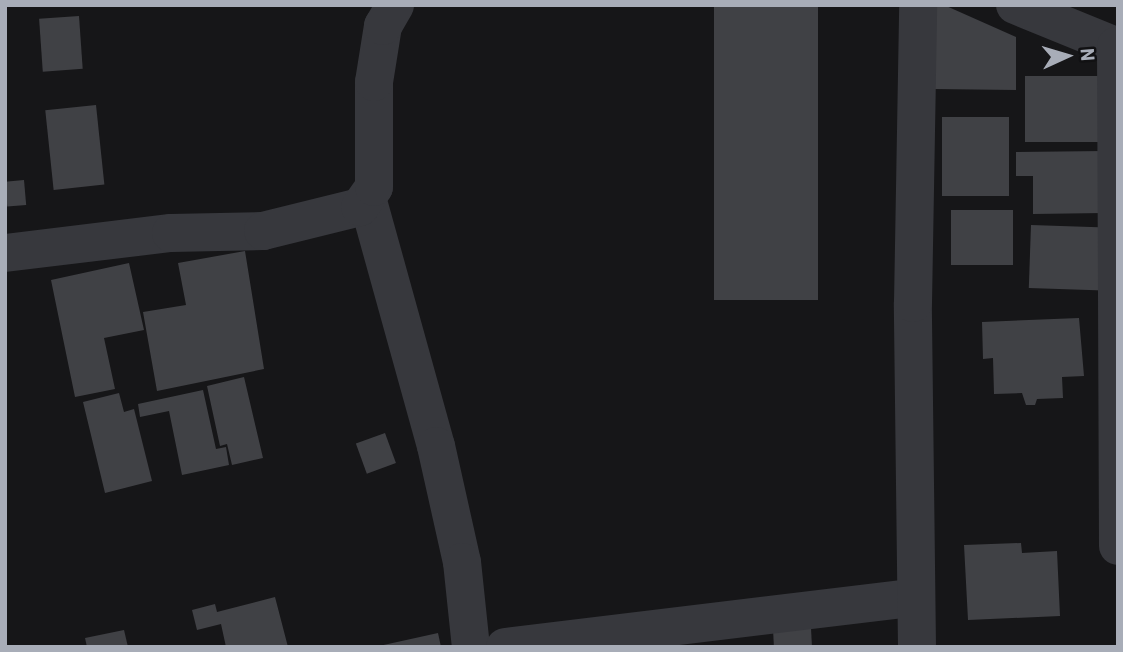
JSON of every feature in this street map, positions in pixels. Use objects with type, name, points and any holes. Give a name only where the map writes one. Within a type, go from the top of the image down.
[{"type":"street","points":[[396,5],[383,26],[374,82],[375,175],[368,201],[439,459],[461,562],[471,647]]},
{"type":"street","points":[[917,647],[913,303],[918,5]]},
{"type":"street","points":[[1015,5],[1104,33],[1118,546]]},
{"type":"street","points":[[5,253],[171,233],[263,231],[348,212],[368,201]]},
{"type":"street","points":[[505,647],[916,597]]},
{"type":"building","points":[[714,5],[818,5],[818,300],[714,300]]},
{"type":"building","points":[[933,5],[944,5],[1016,37],[1016,90],[933,89]]},
{"type":"building","points":[[79,16],[83,69],[43,72],[39,19]]},
{"type":"building","points":[[1025,76],[1103,76],[1103,142],[1025,142]]},
{"type":"building","points":[[96,105],[104,185],[54,190],[45,110]]},
{"type":"building","points":[[942,117],[1009,117],[1009,196],[942,196]]},
{"type":"building","points":[[1104,151],[1104,213],[1033,214],[1033,176],[1016,176],[1016,152]]},
{"type":"building","points":[[24,180],[26,205],[7,207],[5,182]]},
{"type":"building","points":[[951,210],[1013,210],[1013,265],[951,265]]},
{"type":"building","points":[[1031,225],[1106,228],[1104,291],[1029,288]]},
{"type":"building","points":[[245,251],[264,369],[157,391],[143,312],[186,305],[178,263]]},
{"type":"building","points":[[129,263],[144,330],[104,338],[115,389],[75,397],[51,280]]},
{"type":"building","points":[[1079,318],[1084,376],[1062,377],[1063,398],[1037,399],[1035,405],[1026,405],[1022,393],[994,394],[993,358],[983,359],[982,322]]},
{"type":"building","points":[[244,377],[263,458],[232,465],[227,444],[220,446],[207,386]]},
{"type":"building","points":[[203,390],[216,449],[226,447],[229,465],[182,475],[169,411],[140,417],[138,404]]},
{"type":"building","points":[[119,393],[124,412],[134,409],[152,481],[105,493],[83,402]]},
{"type":"building","points":[[385,433],[396,463],[367,474],[356,444]]},
{"type":"building","points":[[1021,543],[1022,553],[1057,551],[1060,616],[968,620],[964,545]]},
{"type":"building","points":[[275,597],[288,647],[226,647],[221,624],[197,630],[192,610],[215,604],[217,612]]},
{"type":"building","points":[[811,628],[812,647],[774,647],[773,630]]},
{"type":"building","points":[[124,630],[128,647],[87,647],[85,638]]},
{"type":"building","points":[[438,633],[441,647],[379,647],[379,646]]}]
